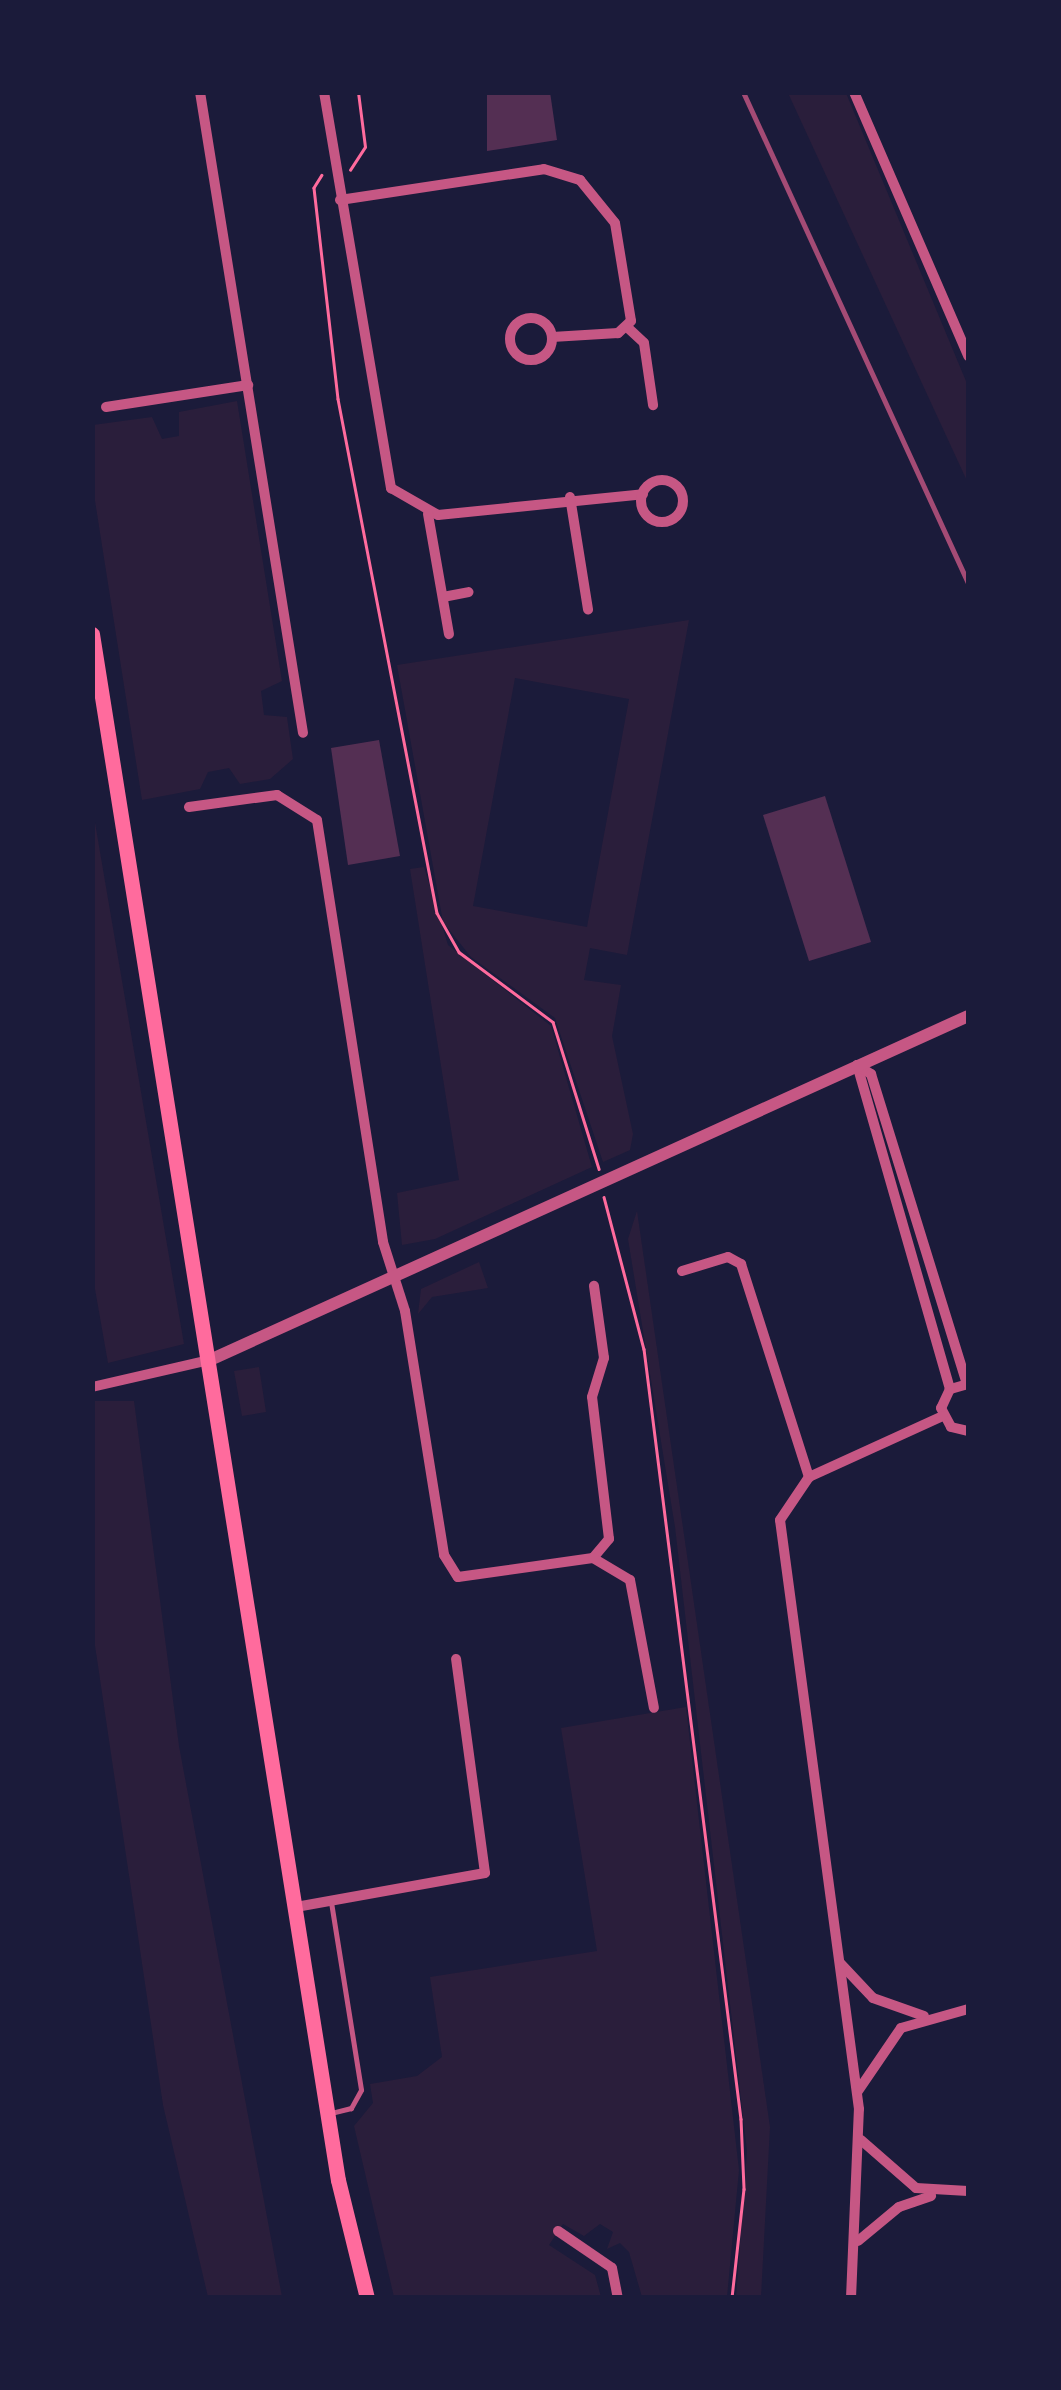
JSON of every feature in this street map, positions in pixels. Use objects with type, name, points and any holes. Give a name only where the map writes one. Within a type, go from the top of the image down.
[{"type":"main road","points":[[92,634],[328,2114],[367,2298]]},
{"type":"street","points":[[200,92],[302,734]]},
{"type":"street","points":[[324,92],[386,476],[400,498],[428,514],[643,494],[670,482],[681,510],[651,518],[643,494]]},
{"type":"street","points":[[854,92],[968,356]]},
{"type":"street","points":[[340,200],[544,169],[572,176],[615,222],[628,328],[644,344],[653,405]]},
{"type":"street","points":[[552,337],[548,350],[530,360],[510,341],[529,318],[552,337],[628,328]]},
{"type":"street","points":[[106,407],[248,385]]},
{"type":"street","points":[[570,498],[588,610]]},
{"type":"street","points":[[428,514],[449,634]]},
{"type":"street","points":[[442,597],[468,592]]},
{"type":"street","points":[[188,807],[277,794],[302,802],[321,832],[441,1537],[458,1576],[593,1558],[630,1580],[654,1708]]},
{"type":"street","points":[[92,1387],[210,1360],[968,1016]]},
{"type":"street","points":[[857,1066],[871,1074],[968,1384],[950,1389]]},
{"type":"street","points":[[857,1066],[950,1389],[943,1416]]},
{"type":"street","points":[[682,1271],[728,1257],[740,1264],[810,1476]]},
{"type":"street","points":[[593,1558],[612,1526],[592,1397],[604,1358],[594,1286]]},
{"type":"street","points":[[851,2298],[858,2242],[858,2092],[778,1547],[783,1509],[810,1476],[943,1416]]},
{"type":"street","points":[[943,1416],[968,1431]]},
{"type":"street","points":[[296,1907],[485,1873],[456,1659]]},
{"type":"street","points":[[839,1963],[872,1998],[926,2016]]},
{"type":"street","points":[[858,2092],[879,2049],[926,2016],[968,2009]]},
{"type":"street","points":[[861,2140],[935,2195]]},
{"type":"street","points":[[858,2242],[900,2207],[935,2195],[968,2191]]},
{"type":"street","points":[[558,2231],[612,2268],[618,2298]]},
{"type":"lane","points":[[328,2114],[361,2096],[330,1901]]},
{"type":"path","points":[[358,92],[364,156],[314,188],[330,347],[437,913],[459,952],[553,1022],[598,1165]]},
{"type":"path","points":[[606,1205],[644,1350],[741,2119],[744,2189],[732,2298]]},
{"type":"shaded area","points":[[788,93],[846,93],[968,386],[968,483]]},
{"type":"shaded area","points":[[237,401],[282,681],[261,691],[264,715],[287,717],[293,759],[270,779],[240,784],[229,768],[208,772],[200,789],[142,800],[93,488],[93,425],[152,417],[162,439],[179,436],[179,412]]},
{"type":"shaded area","points":[[689,620],[627,955],[590,948],[584,980],[621,985],[612,1036],[633,1134],[630,1150],[603,1162],[555,1018],[471,957],[443,922],[397,665]],"holes":[[[515,678],[629,699],[587,927],[473,906]]]},
{"type":"shaded area","points":[[92,805],[184,1344],[108,1363],[92,1272]]},
{"type":"shaded area","points":[[424,867],[448,945],[551,1026],[592,1167],[435,1239],[402,1245],[397,1193],[459,1180],[410,869]]},
{"type":"shaded area","points":[[637,1211],[770,2127],[761,2297],[736,2297],[747,2151],[675,1527],[628,1239]]},
{"type":"shaded area","points":[[479,1262],[488,1288],[432,1297],[418,1314],[421,1289]]},
{"type":"shaded area","points":[[259,1367],[266,1412],[242,1416],[234,1371]]},
{"type":"shaded area","points":[[92,1401],[134,1401],[179,1746],[282,2297],[208,2297],[163,2105],[93,1632]]},
{"type":"shaded area","points":[[686,1707],[739,2170],[727,2297],[642,2297],[629,2252],[620,2243],[607,2249],[613,2232],[600,2224],[584,2236],[563,2224],[549,2245],[595,2275],[601,2297],[394,2297],[354,2126],[373,2103],[370,2084],[417,2076],[442,2057],[430,1977],[597,1951],[561,1728]]},
{"type":"building","points":[[487,92],[550,92],[557,140],[487,151]]},
{"type":"building","points":[[379,740],[400,856],[348,865],[331,748]]},
{"type":"building","points":[[825,796],[871,942],[809,961],[763,815]]},
{"type":"railway","points":[[743,92],[968,583]]}]
